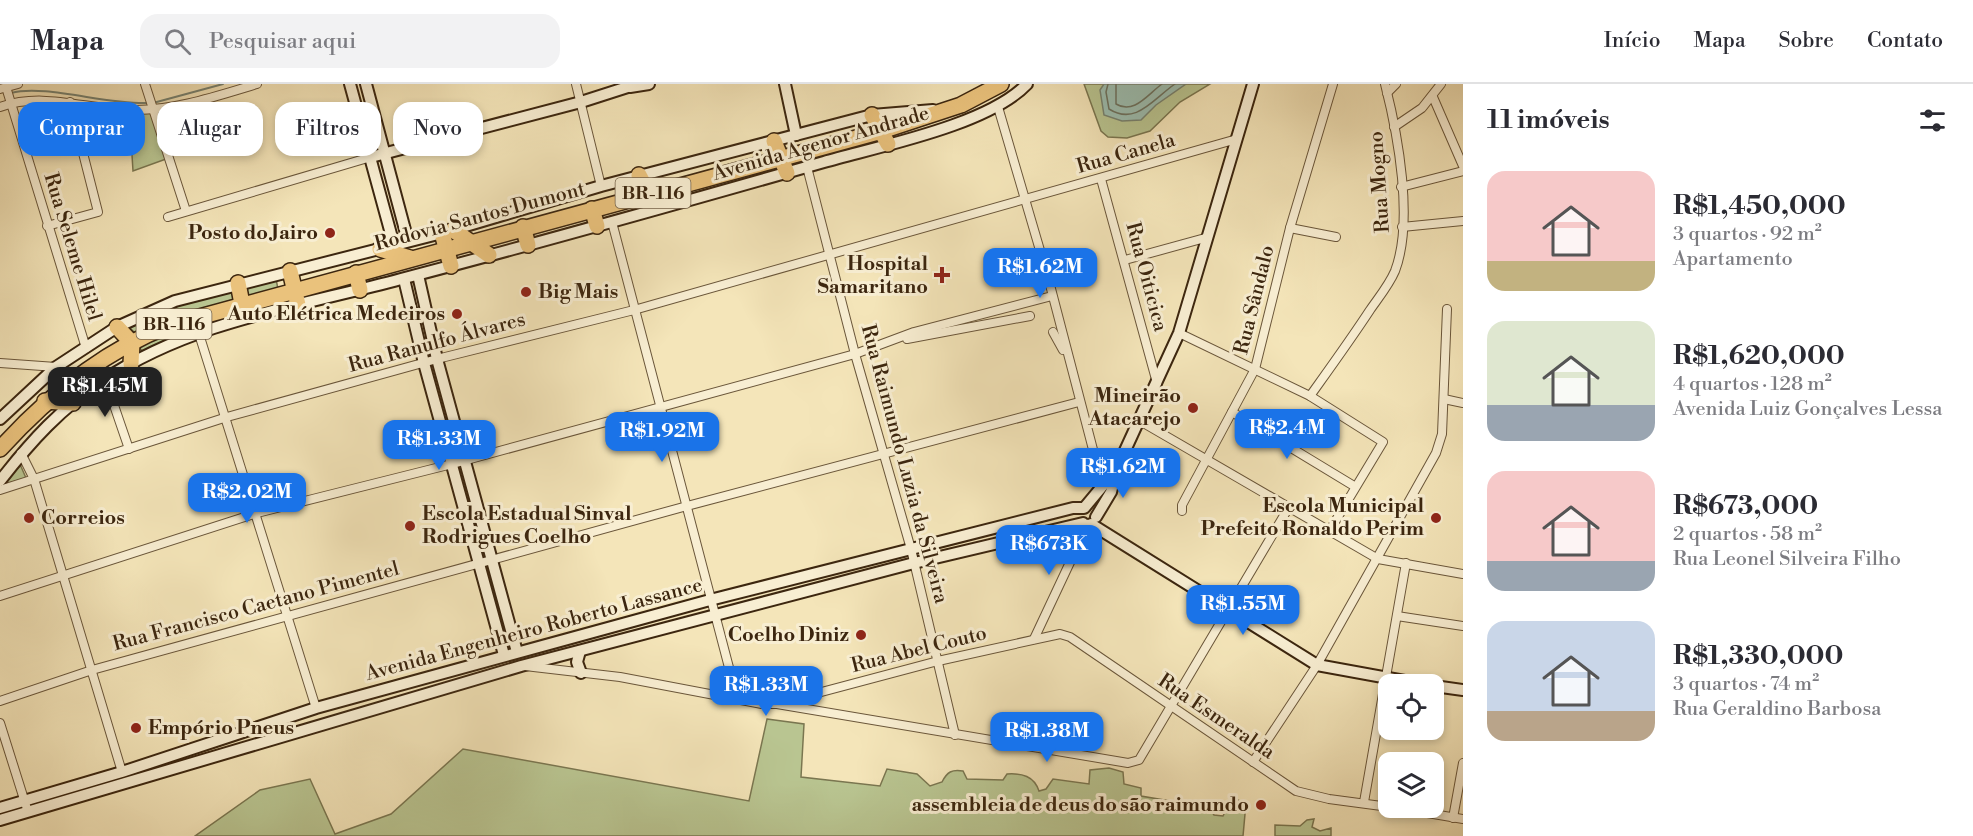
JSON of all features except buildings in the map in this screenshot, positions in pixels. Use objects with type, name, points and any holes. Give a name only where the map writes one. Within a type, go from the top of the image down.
[{"type":"highway","name":"Rodovia Santos Dumont","points":[[0,449],[45,401],[102,360],[170,326],[242,304],[296,297],[356,273],[782,156],[885,138],[1001,84]]},
{"type":"highway","points":[[872,115],[885,138]]},
{"type":"highway","points":[[774,141],[787,173]]},
{"type":"highway","points":[[639,175],[649,194]]},
{"type":"highway","points":[[592,209],[605,224]]},
{"type":"highway","points":[[523,227],[528,245]]},
{"type":"highway","points":[[452,266],[447,249],[447,231],[489,255]]},
{"type":"highway","points":[[387,247],[410,258]]},
{"type":"highway","points":[[290,272],[296,297]]},
{"type":"highway","points":[[356,273],[360,290]]},
{"type":"highway","points":[[238,283],[242,304]]},
{"type":"highway","points":[[117,327],[132,343],[131,364]]},
{"type":"highway","points":[[45,401],[73,403]]},
{"type":"street","points":[[3,88],[18,84]]},
{"type":"street","points":[[144,84],[186,211]]},
{"type":"street","points":[[145,110],[257,84]]},
{"type":"street","points":[[350,84],[371,157],[387,247]]},
{"type":"street","points":[[366,84],[408,241]]},
{"type":"street","points":[[576,84],[601,186]]},
{"type":"street","points":[[168,217],[371,157],[581,102],[637,84]]},
{"type":"street","points":[[618,89],[650,84]]},
{"type":"street","points":[[785,84],[796,135]]},
{"type":"street","name":"Avenida Agenor Andrade","points":[[0,481],[41,430],[73,403],[105,379],[164,347],[296,297],[360,290],[404,279],[807,167],[885,138],[998,107],[1027,84]]},
{"type":"street","points":[[1034,639],[1090,522],[1111,492],[1117,468],[1179,333],[1252,84]]},
{"type":"street","name":"Rua Sândalo","points":[[1182,511],[1182,506],[1255,369],[1290,228],[1333,84]]},
{"type":"street","points":[[1386,88],[1396,84]]},
{"type":"street","points":[[1394,127],[1422,108],[1441,84]]},
{"type":"street","name":"Rua Seleme Hilel","points":[[3,88],[11,103],[86,348]]},
{"type":"street","name":"Rua Mogno","points":[[1310,396],[1390,280],[1399,255],[1402,227],[1401,187],[1394,127],[1386,88]]},
{"type":"street","points":[[1433,97],[1463,166]]},
{"type":"street","points":[[0,107],[36,99],[70,102]]},
{"type":"street","points":[[998,107],[1049,281],[1102,484]]},
{"type":"street","name":"Avenida Agenor Andrade","points":[[0,419],[56,367],[117,327],[176,300],[387,247],[639,175],[872,115],[931,110],[943,112]]},
{"type":"street","name":"Rua Canela","points":[[1024,201],[1237,139]]},
{"type":"street","points":[[47,226],[98,212],[84,156]]},
{"type":"street","name":"Rua Raimundo Luzia da Silveira","points":[[807,167],[855,354],[911,549],[955,735]]},
{"type":"street","points":[[1401,187],[1463,171]]},
{"type":"street","name":"Rua Oiticica","points":[[1101,179],[1125,260],[1157,384]]},
{"type":"street","name":"Rua Ranulfo Álvares","points":[[0,490],[227,417],[437,359],[634,310],[1024,201]]},
{"type":"street","points":[[1402,227],[1463,221]]},
{"type":"street","points":[[605,224],[634,310],[737,698]]},
{"type":"street","points":[[1290,228],[1336,237]]},
{"type":"street","points":[[1125,260],[1205,238]]},
{"type":"street","points":[[1049,281],[1092,272]]},
{"type":"street","points":[[418,275],[437,359],[464,460],[504,655]]},
{"type":"street","points":[[404,279],[452,464],[517,652]]},
{"type":"street","points":[[899,340],[914,332],[1052,296]]},
{"type":"street","points":[[1253,762],[1317,665],[1436,453],[1442,434],[1448,309]]},
{"type":"street","points":[[0,596],[256,513],[452,464],[899,340],[1030,316]]},
{"type":"street","points":[[1053,332],[1070,368]]},
{"type":"street","points":[[1179,333],[1310,396],[1383,442],[1354,486],[1330,530]]},
{"type":"street","points":[[199,334],[227,417],[316,708]]},
{"type":"street","points":[[0,363],[56,367]]},
{"type":"street","points":[[105,379],[129,449]]},
{"type":"street","points":[[1444,399],[1463,403]]},
{"type":"street","name":"Rua Francisco Caetano Pimentel","points":[[0,701],[92,670],[484,561],[1079,402]]},
{"type":"street","points":[[1232,412],[1354,486]]},
{"type":"street","points":[[1140,421],[1378,559],[1463,574]]},
{"type":"street","points":[[21,453],[34,479],[122,772]]},
{"type":"street","points":[[1117,468],[1102,484],[1079,516],[1317,665],[1378,677]]},
{"type":"street","points":[[521,666],[620,677],[762,704],[777,704],[1128,763],[1139,760],[1289,507]]},
{"type":"street","name":"Avenida Engenheiro Roberto Lassance","points":[[0,808],[122,772],[316,708],[504,655],[1000,526],[1073,508],[1084,508]]},
{"type":"street","name":"Avenida Engenheiro Roberto Lassance","points":[[0,820],[521,666],[914,563],[1090,522]]},
{"type":"street","points":[[1000,526],[1005,541]]},
{"type":"street","points":[[1388,674],[1406,563]]},
{"type":"street","points":[[1397,616],[1463,626]]},
{"type":"street","name":"Rua Esmeralda","points":[[1034,639],[1060,634],[1070,637],[1296,791],[1329,799],[1378,805]]},
{"type":"street","name":"Rua Abel Couto","points":[[777,704],[938,661],[1034,639]]},
{"type":"street","points":[[580,651],[577,662],[581,673]]},
{"type":"street","points":[[431,677],[435,690]]},
{"type":"street","points":[[1444,687],[1463,690]]},
{"type":"street","points":[[0,723],[28,812]]},
{"type":"street","points":[[1364,802],[1378,727]]},
{"type":"street","points":[[1453,818],[1463,763]]},
{"type":"street","name":"Rua Esmeralda","points":[[1444,816],[1463,819]]},
{"type":"green space","points":[[1084,84],[1210,84],[1180,102],[1150,131],[1127,138],[1108,137],[1101,131]]},
{"type":"green space","points":[[145,113],[152,113],[157,129],[157,156],[165,156],[166,159],[133,171],[132,156],[145,156]]},
{"type":"green space","points":[[276,279],[278,289],[247,298],[245,287]]},
{"type":"green space","points":[[229,291],[233,292],[234,299],[135,333],[130,328],[161,312]]},
{"type":"green space","points":[[277,303],[277,306],[192,332],[143,351],[137,346],[169,330]]},
{"type":"green space","points":[[19,462],[26,478],[5,484]]},
{"type":"green space","points":[[767,719],[804,724],[801,777],[880,786],[887,769],[917,774],[930,786],[942,782],[950,772],[959,770],[963,771],[967,779],[1003,780],[1007,774],[1022,775],[1031,779],[1039,791],[1046,789],[1053,779],[1089,784],[1090,770],[1109,768],[1123,772],[1124,784],[1141,788],[1141,796],[1188,804],[1201,810],[1207,804],[1214,815],[1223,816],[1232,798],[1246,803],[1243,836],[195,836],[260,790],[310,779],[335,834],[391,814],[463,749],[749,801]]},
{"type":"green space","points":[[1314,819],[1312,827],[1320,831],[1331,828],[1331,836],[1275,836],[1275,825],[1300,826],[1307,820]]},
{"type":"water","points":[[1104,84],[1186,84],[1156,105],[1141,120],[1122,121],[1104,115],[1100,90]]},
{"type":"waterway","points":[[153,103],[223,84]]},
{"type":"waterway","points":[[11,93],[41,91],[114,101],[148,103]]},
{"type":"place","name":"Posto do Jairo","points":[[330,233]]},
{"type":"place","name":"Hospital Samaritano","points":[[942,275]]},
{"type":"place","name":"Big Mais","points":[[526,292]]},
{"type":"place","name":"Auto Elétrica Medeiros","points":[[457,314]]},
{"type":"place","name":"Mineirão Atacarejo","points":[[1193,408]]},
{"type":"place","name":"Correios","points":[[29,518]]},
{"type":"place","name":"Escola Municipal Prefeito Ronaldo Perim","points":[[1436,518]]},
{"type":"place","name":"Escola Estadual Sinval Rodrigues Coelho","points":[[410,526]]},
{"type":"place","name":"Coelho Diniz","points":[[861,635]]},
{"type":"place","name":"Empório Pneus","points":[[136,728]]},
{"type":"place","name":"assembleia de deus do são raimundo","points":[[1261,805]]}]
